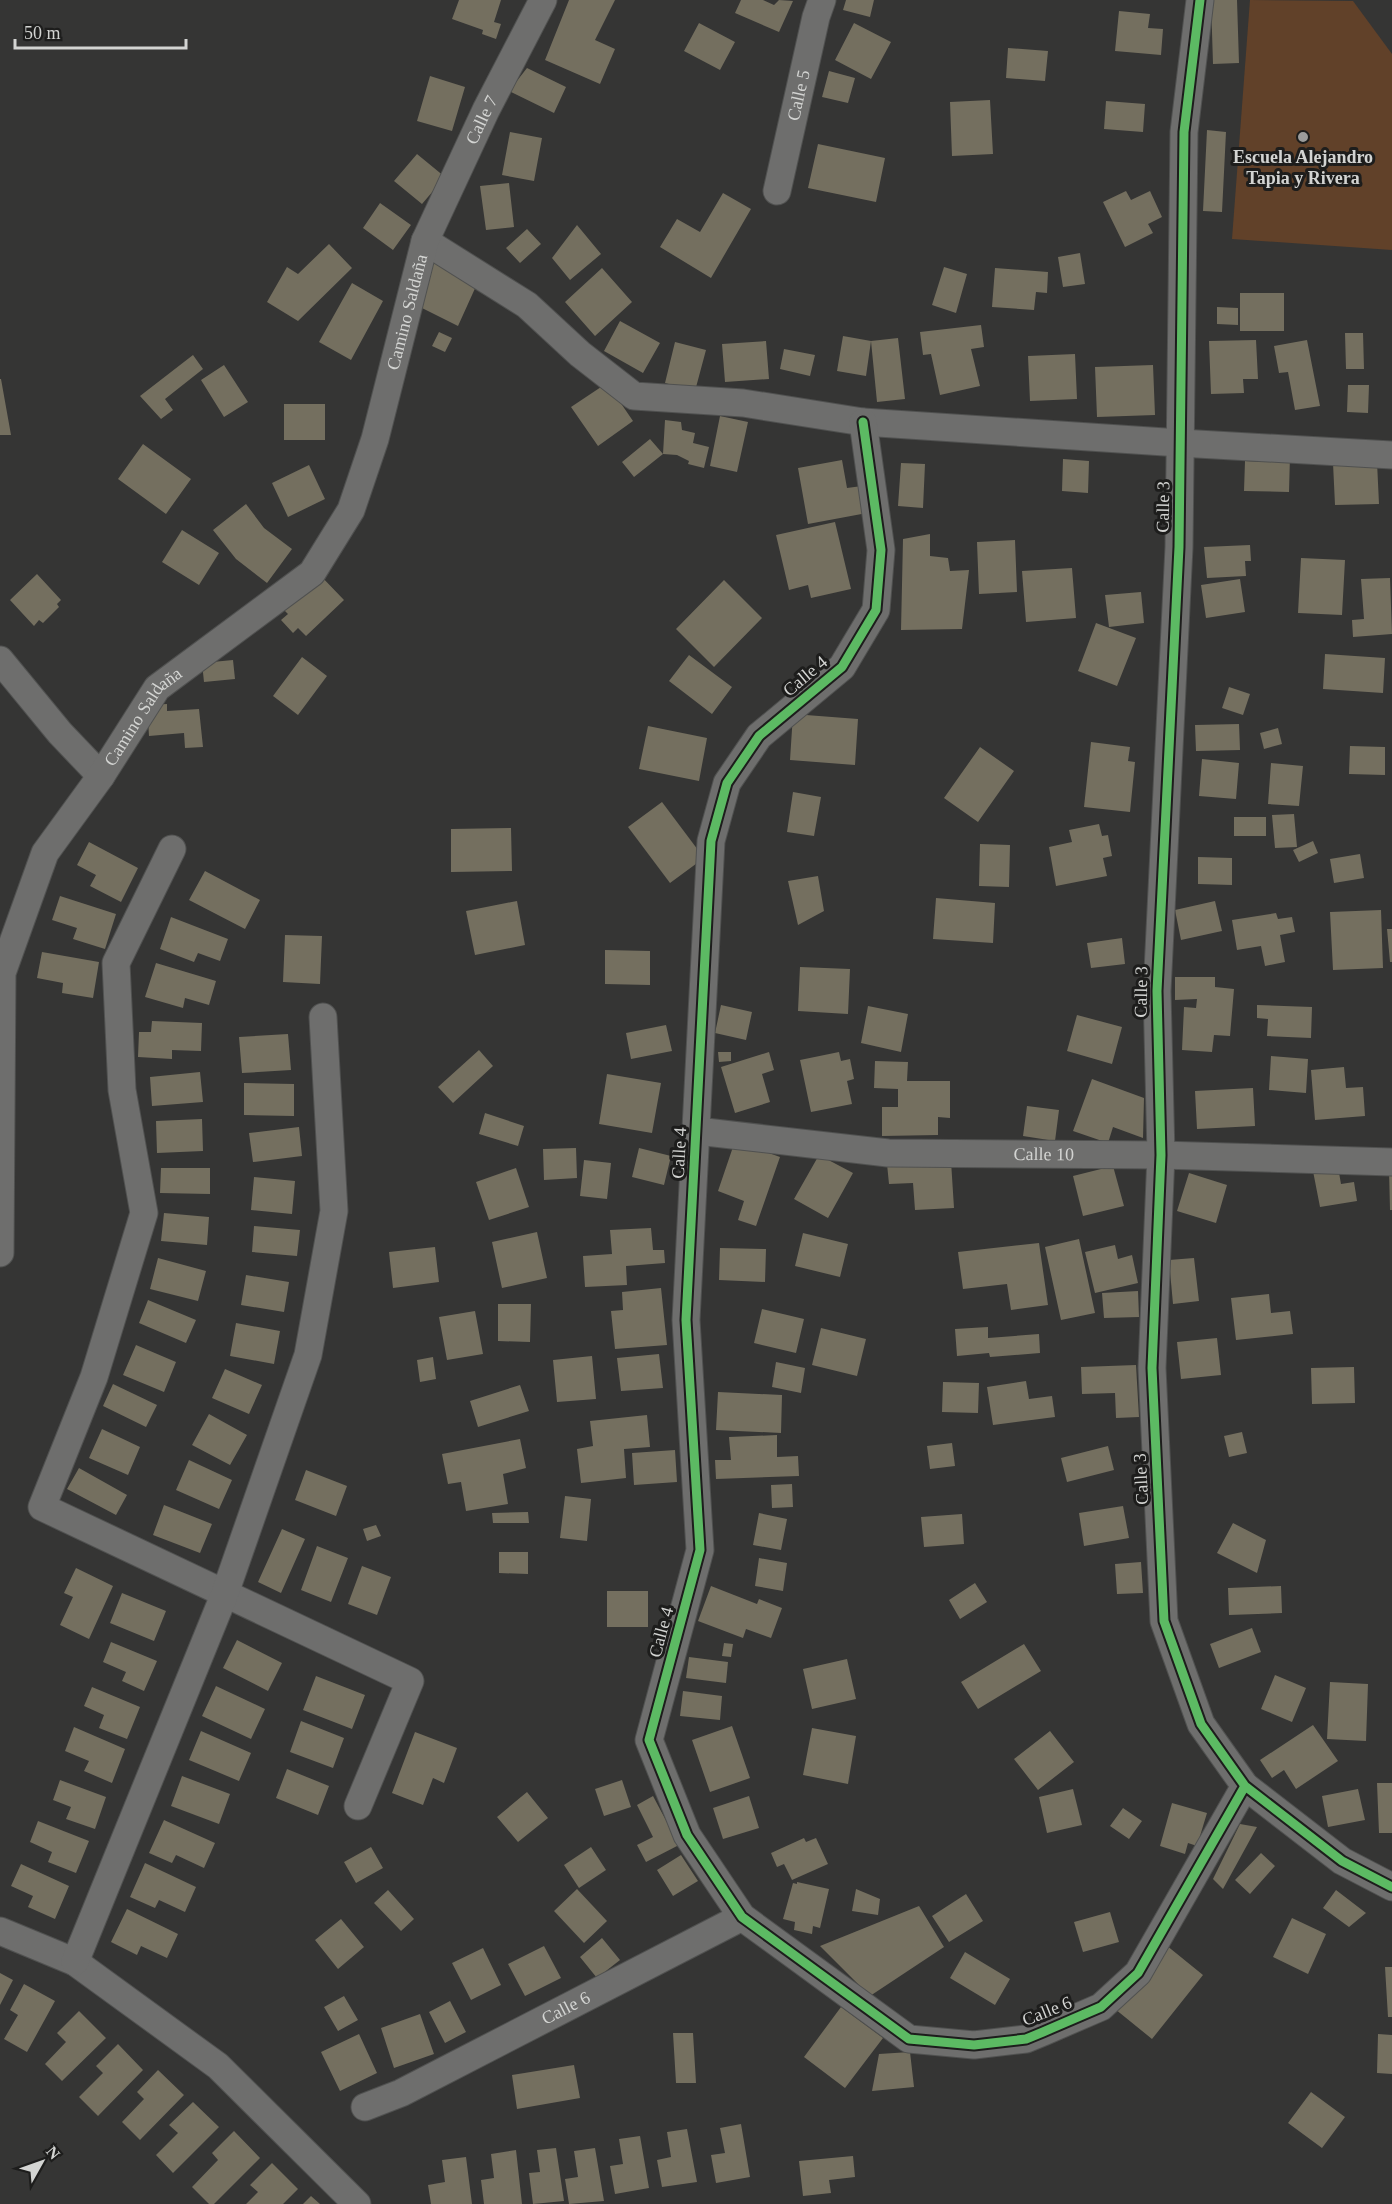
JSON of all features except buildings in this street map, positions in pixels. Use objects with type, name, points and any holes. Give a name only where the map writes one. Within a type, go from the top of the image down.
[{"type":"street","name":"Calle 7","points":[[425,241],[486,110],[543,0]]},
{"type":"street","name":"Calle 5","points":[[777,191],[816,17],[822,0]]},
{"type":"street","name":"Calle 3","points":[[1200,0],[1184,132],[1179,547],[1157,991],[1161,1155],[1152,1368],[1164,1622],[1201,1724],[1245,1786],[1342,1861],[1392,1887]]},
{"type":"street","points":[[425,241],[527,305],[580,354],[634,396],[742,403],[863,422],[1392,455]]},
{"type":"street","name":"Camino Saldaña","points":[[0,1253],[2,974],[45,853],[101,776],[157,688],[312,573],[351,510],[375,439],[425,241]]},
{"type":"street","name":"Calle 4","points":[[742,1917],[687,1835],[649,1740],[700,1550],[686,1320],[711,841],[727,783],[759,736],[842,667],[876,610],[881,550],[863,422]]},
{"type":"street","points":[[0,660],[60,733],[101,776]]},
{"type":"street","points":[[172,849],[116,963],[122,1090],[144,1213],[94,1377],[42,1507],[410,1681],[358,1806]]},
{"type":"street","points":[[75,1962],[225,1593],[308,1355],[334,1211],[323,1017]]},
{"type":"street","name":"Calle 10","points":[[697,1131],[888,1153],[1161,1155],[1392,1162]]},
{"type":"street","name":"Calle 6","points":[[365,2107],[401,2093],[742,1917],[909,2039],[974,2044],[1026,2039],[1101,2007],[1138,1973],[1245,1786]]},
{"type":"street","points":[[0,1931],[75,1962],[218,2066],[357,2204]]},
{"type":"shaded area","name":"Escuela Alejandro Tapia y Rivera","points":[[1250,0],[1353,1],[1392,54],[1392,250],[1232,239]]},
{"type":"cycle path","points":[[1200,0],[1184,132],[1179,547],[1157,991],[1161,1155],[1152,1368],[1164,1621],[1201,1724],[1245,1786],[1342,1861],[1392,1887]]},
{"type":"cycle path","points":[[863,422],[881,550],[876,610],[842,667],[759,736],[727,783],[711,841],[686,1320],[700,1550],[649,1740],[687,1835],[742,1917],[909,2039],[974,2045],[1026,2039],[1101,2007],[1138,1973],[1245,1786]]},
{"type":"place","name":"Escuela Alejandro Tapia y Rivera","points":[[1303,137]]}]
